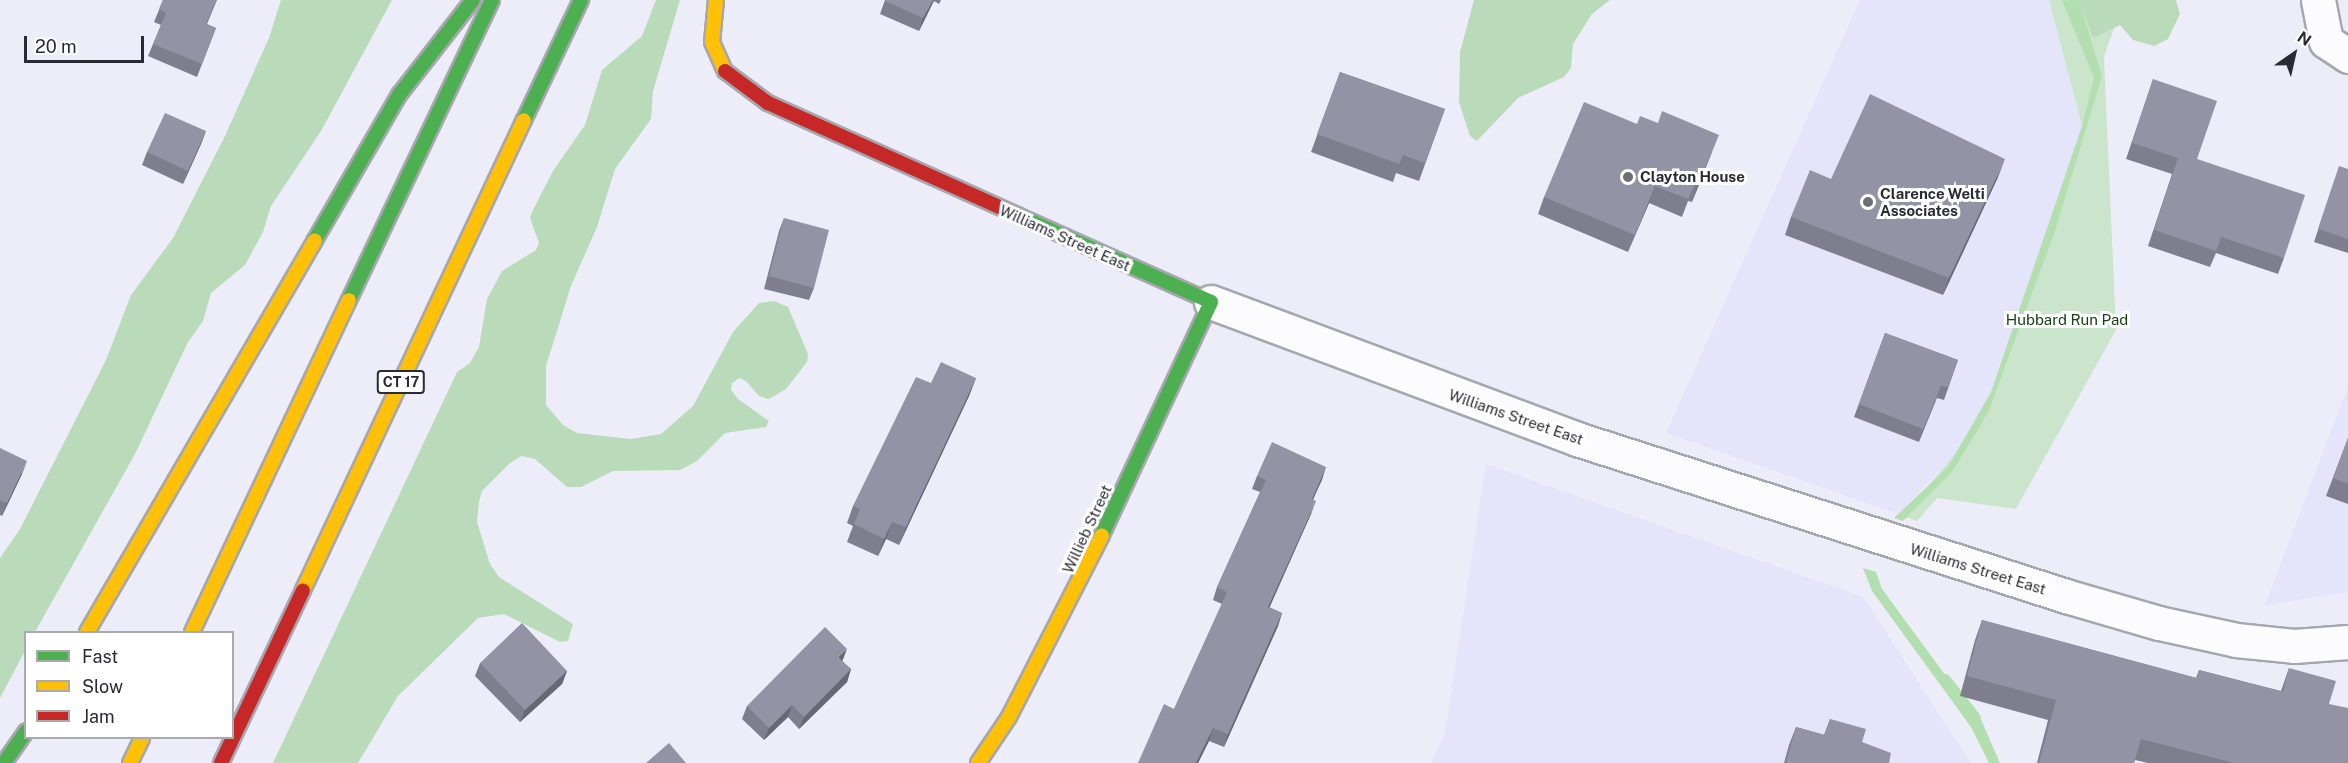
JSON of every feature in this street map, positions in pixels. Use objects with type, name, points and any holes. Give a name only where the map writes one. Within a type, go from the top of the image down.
[{"type":"main road","points":[[88,631],[399,95],[474,0]]},
{"type":"main road","points":[[193,631],[492,0]]},
{"type":"main road","name":"CT 17","points":[[234,735],[581,0]]},
{"type":"main road","name":"Williams Street East","points":[[716,0],[712,42],[725,71],[768,103],[1211,302]]},
{"type":"main road","name":"Willieb Street","points":[[978,763],[1009,717],[1070,603],[1211,302]]},
{"type":"main road","points":[[4,763],[24,734]]},
{"type":"main road","points":[[130,763],[142,739]]},
{"type":"main road","name":"CT 17","points":[[221,763],[232,739]]},
{"type":"street","points":[[2318,0],[2326,41],[2348,56]]},
{"type":"street","name":"Williams Street East","points":[[1211,302],[1567,435],[2066,596],[2159,623],[2236,640],[2294,646],[2348,642]]},
{"type":"shaded area","points":[[281,0],[392,0],[321,131],[271,206],[263,232],[245,265],[211,293],[203,321],[188,342],[135,454],[36,631],[24,631],[24,653],[0,698],[0,558],[20,529],[106,360],[131,295],[173,238],[224,138],[269,38]]},
{"type":"shaded area","points":[[656,0],[680,0],[653,91],[651,119],[615,169],[597,227],[571,286],[546,366],[546,405],[563,425],[577,433],[631,439],[661,434],[693,406],[733,332],[759,303],[774,301],[788,307],[808,354],[807,362],[786,389],[769,399],[759,396],[746,381],[739,378],[732,383],[731,390],[738,399],[769,421],[766,427],[725,433],[697,461],[680,470],[613,471],[581,487],[567,487],[535,459],[521,456],[510,463],[482,491],[479,502],[477,522],[490,564],[499,577],[573,624],[568,641],[560,642],[504,614],[478,618],[398,696],[358,763],[273,763],[457,372],[470,363],[479,347],[487,299],[502,271],[536,250],[539,243],[530,218],[533,210],[553,171],[585,125],[602,70],[642,36]]},
{"type":"shaded area","points":[[1474,0],[1610,0],[1592,14],[1573,44],[1571,68],[1564,77],[1518,98],[1477,141],[1470,136],[1459,102],[1460,52]]},
{"type":"shaded area","points":[[1860,0],[2049,0],[2082,126],[1991,392],[1956,454],[1898,514],[1666,433]]},
{"type":"shaded area","points":[[2062,0],[2079,0],[2102,76],[2055,231],[1988,413],[1952,472],[1903,521],[1894,518],[1948,467],[1991,392],[2082,126],[2094,78]]},
{"type":"shaded area","points":[[2079,0],[2176,0],[2180,14],[2168,39],[2154,46],[2133,40],[2120,25],[2093,38]]},
{"type":"shaded area","points":[[2348,386],[2348,592],[2265,605]]},
{"type":"shaded area","points":[[1486,464],[1863,597],[1971,763],[1431,763],[1445,734]]},
{"type":"shaded area","points":[[1863,568],[1876,572],[1882,589],[1954,687],[1957,702],[1979,715],[2000,763],[1989,763],[1971,727],[1872,591]]},
{"type":"green space","name":"Hubbard Run Pad","points":[[2049,0],[2124,0],[2104,57],[2116,330],[2016,509],[1937,498],[1917,521],[1903,516],[1986,417],[2082,126]]},
{"type":"building","points":[[163,0],[216,0],[206,24],[216,28],[202,64],[153,44],[166,13],[159,9]]},
{"type":"building","points":[[885,0],[933,0],[923,18]]},
{"type":"building","points":[[1340,72],[1445,109],[1425,163],[1403,155],[1399,164],[1317,134]]},
{"type":"building","points":[[2153,79],[2217,101],[2197,159],[2305,195],[2284,258],[2221,237],[2216,251],[2154,230],[2178,158],[2132,143]]},
{"type":"building","name":"Clarence Welti Associates","points":[[1870,94],[2005,159],[1949,278],[1791,217],[1810,170],[1831,179]]},
{"type":"building","name":"Clayton House","points":[[1584,102],[1637,124],[1640,116],[1658,123],[1662,111],[1719,135],[1698,185],[1695,184],[1688,199],[1655,186],[1635,235],[1544,197]]},
{"type":"building","points":[[165,113],[206,131],[188,171],[147,152]]},
{"type":"building","points":[[2339,166],[2348,169],[2348,239],[2318,229]]},
{"type":"building","points":[[784,218],[829,230],[814,288],[769,276]]},
{"type":"building","points":[[1885,333],[1958,360],[1948,387],[1941,386],[1923,429],[1859,404]]},
{"type":"building","points":[[941,362],[976,378],[906,527],[892,522],[884,539],[854,524],[860,509],[853,506],[916,377],[931,383]]},
{"type":"building","points":[[2348,438],[2348,484],[2333,478]]},
{"type":"building","points":[[1272,442],[1326,467],[1312,499],[1316,501],[1268,607],[1282,613],[1228,734],[1213,728],[1196,763],[1138,763],[1164,704],[1174,709],[1227,592],[1217,587],[1266,480],[1257,476]]},
{"type":"building","points":[[0,448],[27,461],[7,503],[0,500]]},
{"type":"building","points":[[1982,620],[2197,678],[2199,670],[2283,692],[2289,668],[2336,681],[2329,704],[2348,708],[2348,763],[2234,763],[2141,739],[2134,763],[2039,763],[2056,700],[1967,676]]},
{"type":"building","points":[[522,623],[567,671],[525,710],[480,663]]},
{"type":"building","points":[[825,627],[847,649],[838,657],[851,669],[804,717],[792,705],[769,728],[747,706]]},
{"type":"building","points":[[1830,719],[1866,729],[1862,742],[1891,753],[1889,763],[1786,763],[1796,727],[1825,735]]},
{"type":"building","points":[[669,743],[686,763],[646,763]]},
{"type":"waterway","points":[[1945,680],[1975,718]]},
{"type":"traffic: fast","points":[[315,240],[399,95],[473,0]]},
{"type":"traffic: fast","points":[[349,300],[492,0]]},
{"type":"traffic: fast","points":[[524,120],[581,0]]},
{"type":"traffic: fast","points":[[1019,216],[1211,302],[1102,535]]},
{"type":"traffic: fast","points":[[4,763],[24,734]]},
{"type":"traffic: slow","points":[[716,0],[712,42],[725,71]]},
{"type":"traffic: slow","points":[[303,590],[524,120]]},
{"type":"traffic: slow","points":[[88,631],[315,240]]},
{"type":"traffic: slow","points":[[192,631],[349,300]]},
{"type":"traffic: slow","points":[[978,763],[1009,717],[1102,535]]},
{"type":"traffic: slow","points":[[130,763],[142,739]]},
{"type":"traffic: jam","points":[[725,71],[768,103],[1019,216]]},
{"type":"traffic: jam","points":[[234,736],[303,590]]},
{"type":"traffic: jam","points":[[221,763],[232,739]]},
{"type":"place","name":"Clayton House","points":[[1628,177]]},
{"type":"place","name":"Clarence Welti Associates","points":[[1868,202]]}]
